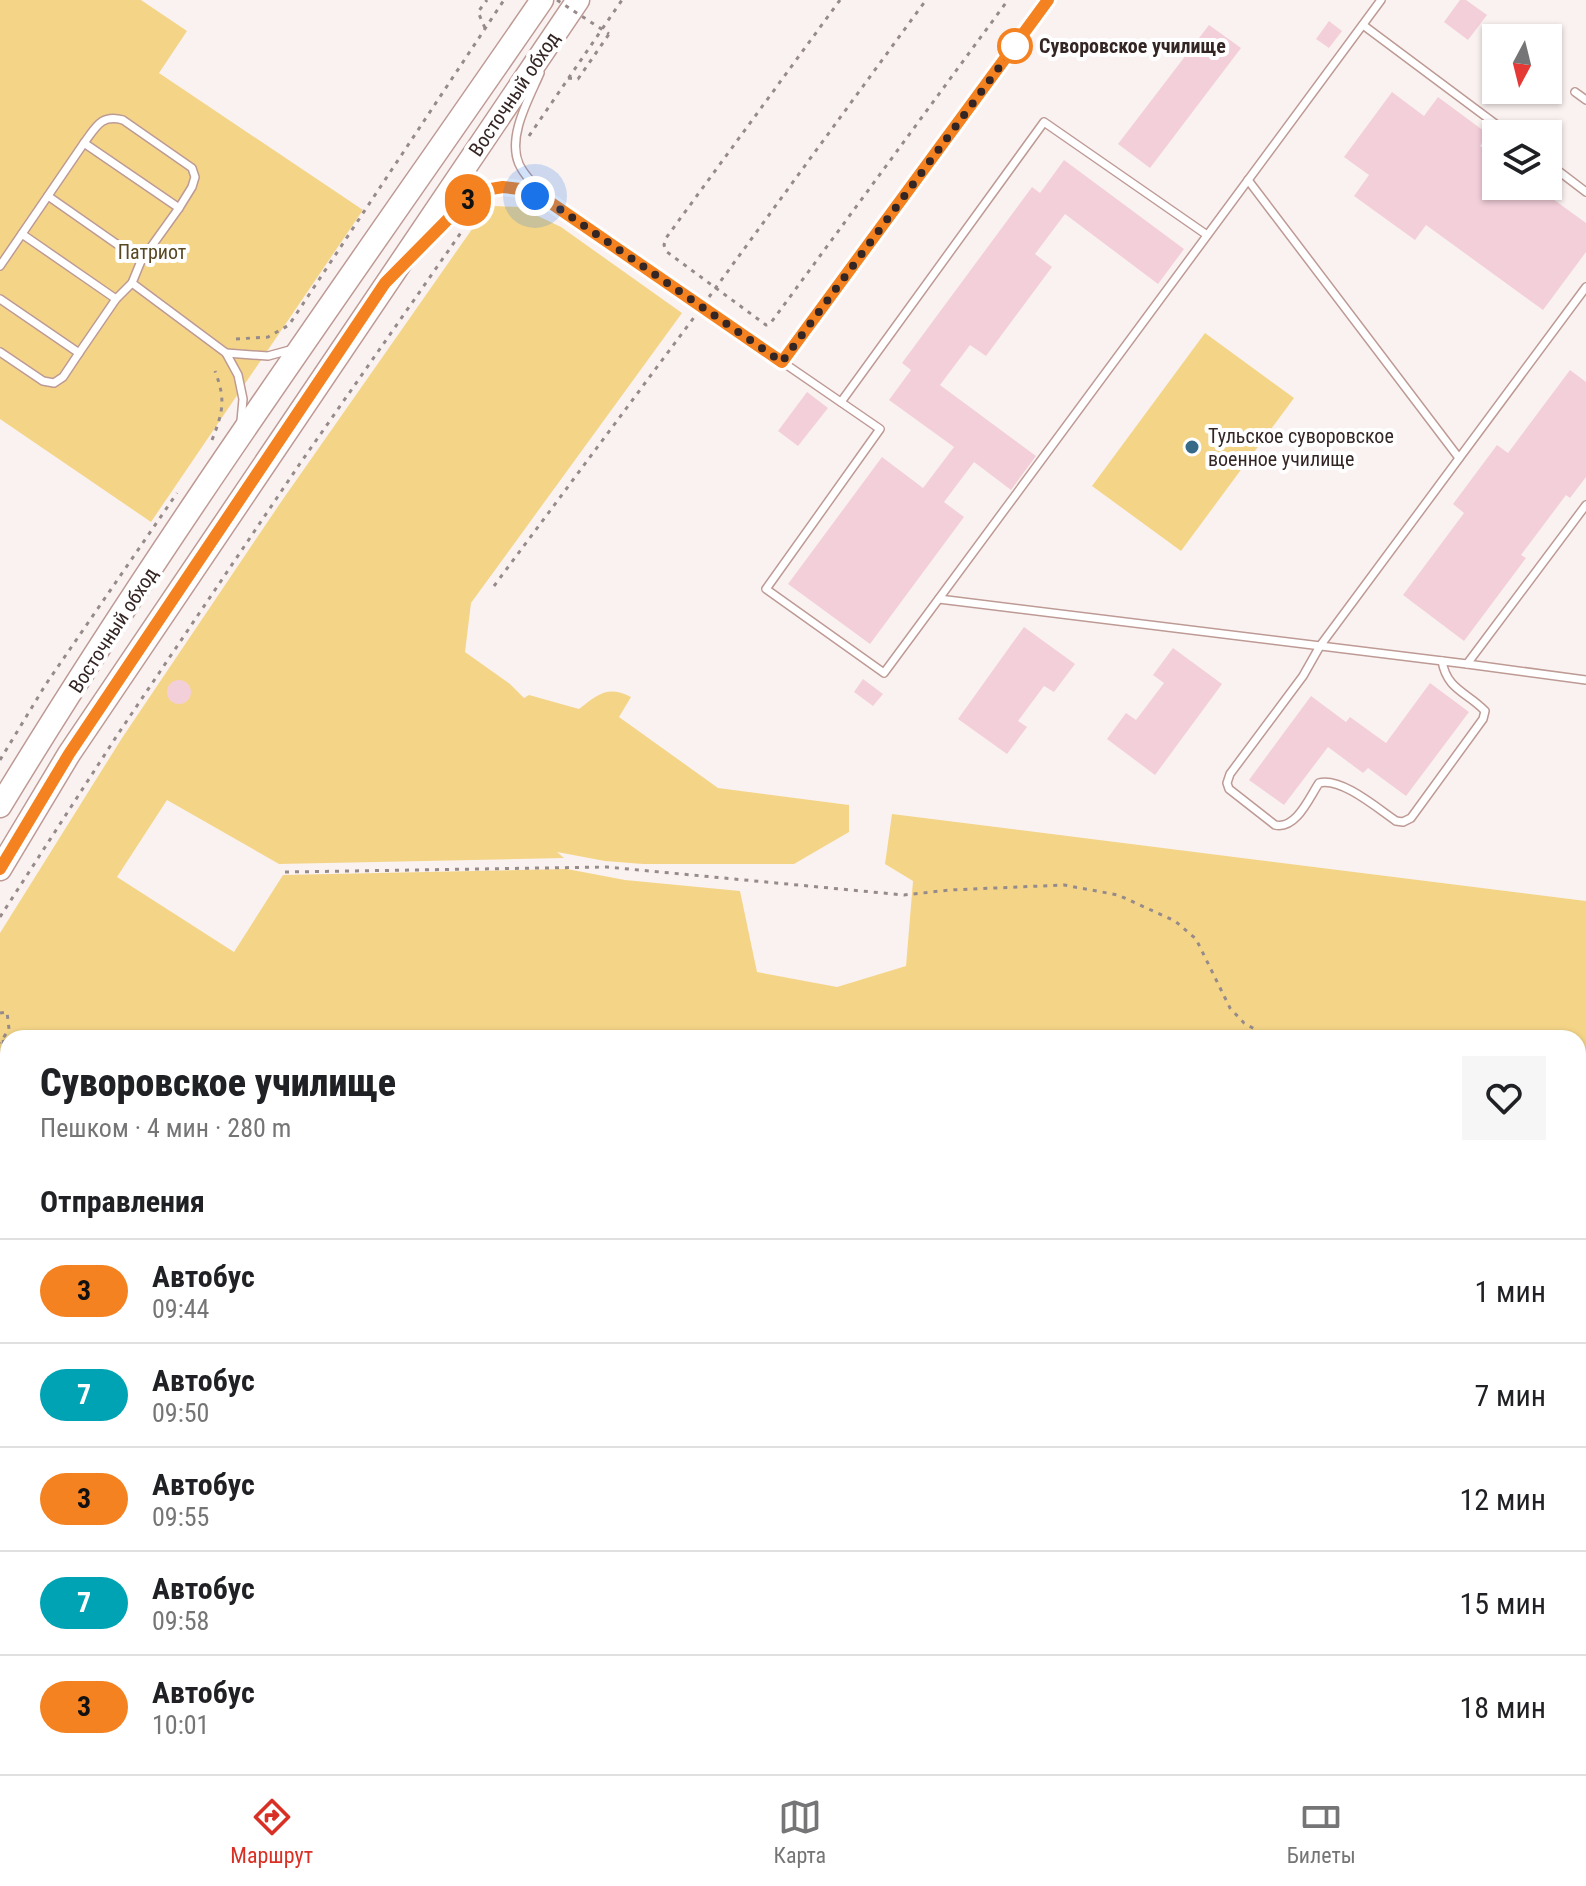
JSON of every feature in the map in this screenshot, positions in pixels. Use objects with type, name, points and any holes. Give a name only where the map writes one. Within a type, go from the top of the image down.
[{"type":"main road","name":"Восточный обход","points":[[0,806],[220,447],[306,341],[542,0]]},
{"type":"main road","name":"Восточный обход","points":[[0,869],[69,754],[578,0]]},
{"type":"lane","points":[[782,362],[1048,0]]},
{"type":"lane","points":[[385,283],[466,201],[485,190],[503,187],[520,189],[551,203],[880,429],[766,589],[884,673],[1381,0]]},
{"type":"lane","points":[[1363,25],[1490,120]]},
{"type":"lane","points":[[551,203],[527,178],[518,163],[516,149],[522,118],[555,34]]},
{"type":"lane","points":[[1575,92],[1586,100]]},
{"type":"lane","points":[[0,266],[101,120],[112,117],[123,120],[192,168],[195,177],[192,187],[141,261],[132,283],[116,299],[63,377],[54,383],[43,381],[0,352]]},
{"type":"lane","points":[[841,402],[1044,122],[1207,235]]},
{"type":"lane","points":[[84,143],[179,208]]},
{"type":"lane","points":[[1562,174],[1586,192]]},
{"type":"lane","points":[[1248,180],[1459,458]]},
{"type":"lane","points":[[48,196],[141,261]]},
{"type":"lane","points":[[22,234],[116,299]]},
{"type":"lane","points":[[132,283],[226,353],[268,356],[306,341]]},
{"type":"lane","points":[[1442,661],[1445,676],[1451,684],[1485,711],[1483,719],[1411,818],[1396,821],[1340,784],[1327,781],[1319,783],[1293,822],[1283,827],[1275,825],[1229,789],[1230,774],[1303,676],[1320,646],[1586,287]]},
{"type":"lane","points":[[0,299],[79,353]]},
{"type":"lane","name":"Восточный обход","points":[[220,447],[241,420],[243,399],[238,375],[226,353]]},
{"type":"lane","points":[[1467,664],[1586,505]]},
{"type":"lane","points":[[939,599],[1586,680]]},
{"type":"path","points":[[485,29],[478,12],[487,0]]},
{"type":"path","points":[[236,339],[268,337],[289,325],[504,0]]},
{"type":"path","points":[[557,0],[609,34],[578,79],[568,78]]},
{"type":"path","points":[[527,140],[622,0]]},
{"type":"path","points":[[840,0],[666,238],[664,245],[667,252],[762,324],[770,324],[1008,0]]},
{"type":"path","points":[[494,586],[926,0]]},
{"type":"path","points":[[0,917],[118,734],[299,465],[476,211],[491,201]]},
{"type":"path","points":[[215,371],[221,387],[223,410],[220,447]]},
{"type":"path","points":[[0,760],[46,684],[178,491]]},
{"type":"path","points":[[285,872],[607,867],[904,895],[1064,885],[1118,895],[1175,921],[1196,939],[1230,1008],[1244,1023],[1256,1030]]},
{"type":"path","points":[[0,1013],[7,1012],[8,1030]]},
{"type":"green space","name":"Патриот","points":[[0,0],[141,0],[187,31],[159,73],[363,210],[151,522],[0,419]]},
{"type":"green space","points":[[494,206],[519,207],[561,227],[682,313],[471,603],[465,652],[510,684],[524,698],[529,695],[579,709],[604,693],[623,693],[631,697],[619,717],[718,788],[849,805],[849,832],[794,864],[643,864],[557,852],[564,858],[279,864],[167,800],[117,877],[234,952],[283,875],[567,869],[625,880],[740,891],[757,972],[837,987],[906,966],[913,881],[885,864],[892,814],[1586,901],[1586,1030],[0,1030],[0,933],[122,738],[281,502],[484,212]]},
{"type":"green space","points":[[1205,333],[1294,398],[1181,551],[1092,486]]},
{"type":"building","points":[[1460,0],[1466,0],[1487,15],[1468,40],[1444,22]]},
{"type":"building","points":[[1329,21],[1342,31],[1329,48],[1316,39]]},
{"type":"building","points":[[1209,25],[1241,48],[1150,168],[1118,144]]},
{"type":"building","points":[[1392,92],[1424,116],[1438,97],[1482,130],[1482,200],[1554,200],[1586,223],[1586,252],[1543,310],[1426,225],[1415,240],[1354,196],[1369,175],[1344,157]]},
{"type":"building","points":[[1064,160],[1184,249],[1158,284],[1065,214],[1035,254],[1052,267],[986,356],[970,345],[940,385],[1036,456],[1011,490],[974,462],[944,502],[964,517],[870,644],[788,584],[882,457],[923,488],[954,447],[889,400],[911,370],[902,363],[1032,187],[1040,193]]},
{"type":"building","points":[[1570,370],[1586,382],[1586,477],[1570,498],[1566,495],[1521,555],[1526,558],[1464,641],[1403,595],[1464,513],[1453,504],[1497,445],[1508,453]]},
{"type":"building","points":[[807,392],[828,408],[798,446],[778,431]]},
{"type":"building","points":[[1024,627],[1075,664],[1054,692],[1044,686],[1018,721],[1027,727],[1007,754],[958,719]]},
{"type":"building","points":[[1173,648],[1222,684],[1155,775],[1107,739],[1126,713],[1136,720],[1164,683],[1153,675]]},
{"type":"building","points":[[863,679],[883,694],[873,706],[854,692]]},
{"type":"building","points":[[179,680],[187,684],[191,692],[187,700],[179,704],[171,700],[167,692],[171,684]]},
{"type":"building","points":[[1430,683],[1469,712],[1406,796],[1368,768],[1363,773],[1328,747],[1284,805],[1249,780],[1311,696],[1346,722],[1350,717],[1386,743]]},
{"type":"bus line","name":"3","points":[[0,869],[69,754],[385,283],[466,201],[485,190],[503,187],[520,189],[551,203],[782,362],[1048,0]]},
{"type":"place","name":"Суворовское училище","points":[[1015,46]]},
{"type":"place","name":"Тульское суворовское военное училище","points":[[1192,447]]},
{"type":"route","points":[[535,196],[551,203],[782,362],[1015,46]]}]
